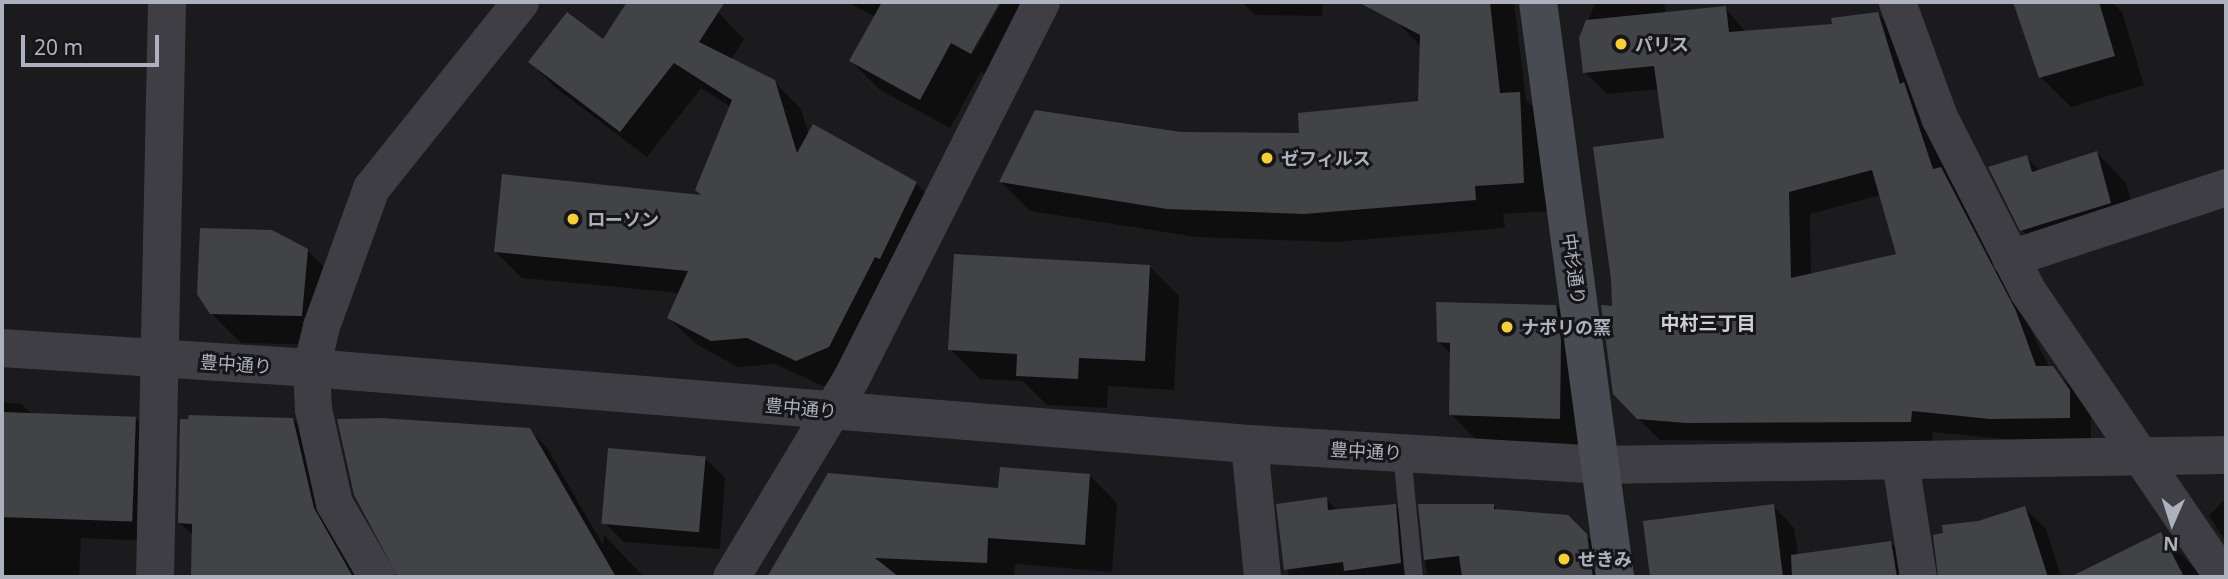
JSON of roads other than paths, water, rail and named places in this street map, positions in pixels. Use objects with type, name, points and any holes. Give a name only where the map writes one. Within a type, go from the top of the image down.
[{"type":"main road","name":"中杉通り","points":[[1538,2],[1615,577]]},
{"type":"street","points":[[155,577],[167,2]]},
{"type":"street","points":[[377,577],[334,503],[313,409],[311,368],[321,326],[372,188],[520,2]]},
{"type":"street","points":[[731,577],[833,410],[1041,2]]},
{"type":"street","points":[[1897,2],[1939,117],[2027,290],[2145,457],[2223,577]]},
{"type":"street","points":[[2010,258],[2226,187]]},
{"type":"street","name":"豊中通り","points":[[2,348],[311,368],[1248,444],[1600,465],[1900,462],[2226,454]]},
{"type":"street","points":[[1248,444],[1262,577]]},
{"type":"street","points":[[1900,462],[1918,577]]},
{"type":"lane","points":[[1402,453],[1414,577]]},
{"type":"place","name":"パリス","points":[[1621,44]]},
{"type":"place","name":"ゼフィルス","points":[[1267,158]]},
{"type":"place","name":"ローソン","points":[[573,219]]},
{"type":"place","name":"ナポリの窯","points":[[1507,327]]},
{"type":"place","name":"せきみ","points":[[1564,559]]},
{"type":"district","name":"中村三丁目","points":[[1708,324]]}]
